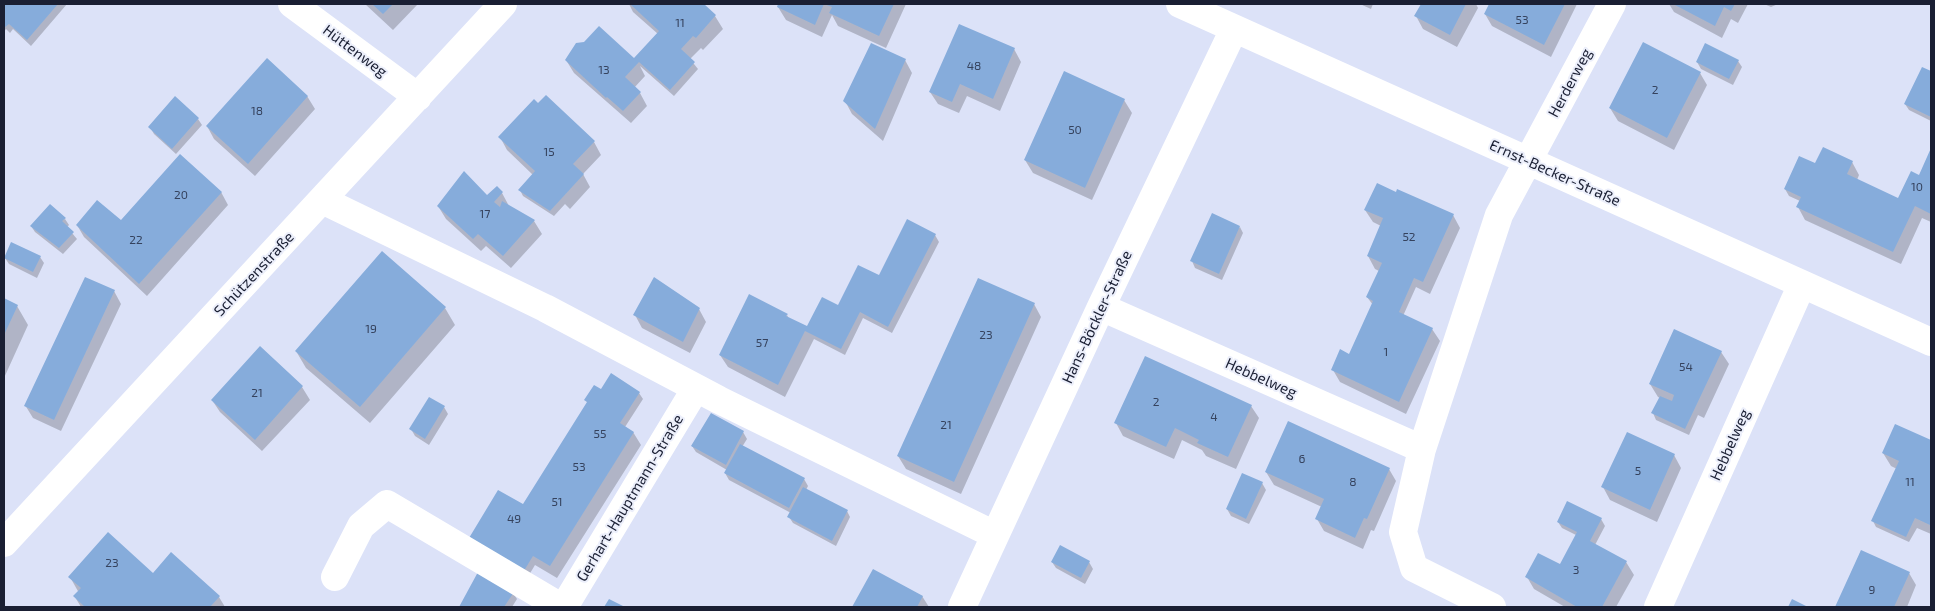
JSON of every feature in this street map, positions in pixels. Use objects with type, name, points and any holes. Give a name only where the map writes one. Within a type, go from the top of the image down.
[{"type":"street","name":"Hüttenweg","points":[[292,4],[418,97]]},
{"type":"street","name":"Schützenstraße","points":[[4,543],[503,4]]},
{"type":"street","name":"Ernst-Becker-Straße","points":[[1180,4],[1931,342]]},
{"type":"street","name":"Herderweg","points":[[1529,162],[1612,4]]},
{"type":"street","name":"Hans-Böckler-Straße","points":[[962,607],[1101,307],[1234,29]]},
{"type":"street","points":[[1492,607],[1414,568],[1403,532],[1422,449],[1499,215],[1529,162]]},
{"type":"street","points":[[322,200],[545,308],[696,388],[995,535]]},
{"type":"street","name":"Hebbelweg","points":[[1658,607],[1802,284]]},
{"type":"street","name":"Hebbelweg","points":[[1101,307],[1422,449]]},
{"type":"street","name":"Gerhart-Hauptmann-Straße","points":[[562,607],[696,388]]},
{"type":"street","points":[[335,577],[361,526],[387,504],[562,607]]},
{"type":"building","points":[[4,4],[58,4],[27,40],[9,24],[4,26]]},
{"type":"building","points":[[372,4],[393,4],[383,14]]},
{"type":"building","points":[[630,4],[704,4],[716,15],[696,38],[693,36],[681,49],[695,62],[670,90],[639,62],[625,77],[641,92],[623,111],[565,60],[576,43],[584,42],[599,26],[634,58],[659,31]]},
{"type":"building","points":[[778,4],[824,4],[815,25],[777,7]]},
{"type":"building","points":[[824,4],[894,4],[879,36],[829,13],[832,7]]},
{"type":"building","points":[[1421,4],[1466,4],[1450,35],[1414,16]]},
{"type":"building","points":[[1489,4],[1565,4],[1544,45],[1484,14]]},
{"type":"building","points":[[1673,4],[1735,4],[1731,11],[1724,7],[1715,26]]},
{"type":"building","points":[[959,24],[1015,48],[993,99],[960,84],[952,102],[929,92]]},
{"type":"building","points":[[1643,42],[1701,72],[1667,138],[1609,108]]},
{"type":"building","points":[[871,43],[906,59],[875,129],[843,101]]},
{"type":"building","points":[[1705,43],[1739,60],[1729,79],[1696,62]]},
{"type":"building","points":[[267,58],[308,96],[248,164],[206,126]]},
{"type":"building","points":[[1922,67],[1931,71],[1931,117],[1904,104]]},
{"type":"building","points":[[1064,71],[1125,99],[1085,188],[1024,160]]},
{"type":"building","points":[[546,95],[595,141],[573,164],[584,174],[550,211],[518,190],[535,171],[498,137],[534,99],[538,103]]},
{"type":"building","points":[[175,96],[199,118],[172,149],[148,127]]},
{"type":"building","points":[[1823,147],[1853,161],[1847,174],[1898,198],[1911,171],[1919,175],[1931,148],[1931,214],[1915,206],[1893,252],[1796,207],[1801,197],[1784,189],[1799,156],[1815,163]]},
{"type":"building","points":[[180,154],[222,192],[139,284],[76,225],[97,200],[121,220]]},
{"type":"building","points":[[464,171],[487,195],[497,186],[503,192],[494,202],[500,207],[502,201],[535,220],[503,256],[478,234],[473,239],[437,206]]},
{"type":"building","points":[[1377,183],[1396,192],[1397,189],[1454,214],[1423,282],[1414,278],[1399,312],[1433,328],[1399,402],[1331,370],[1340,349],[1349,354],[1373,301],[1366,297],[1382,263],[1367,256],[1383,218],[1364,210]]},
{"type":"building","points":[[50,204],[66,218],[62,221],[74,232],[59,248],[30,226]]},
{"type":"building","points":[[1212,213],[1240,226],[1219,274],[1190,261]]},
{"type":"building","points":[[907,219],[936,234],[888,327],[860,312],[841,349],[805,331],[778,385],[719,355],[749,294],[807,326],[822,297],[838,305],[858,265],[879,275]]},
{"type":"building","points":[[11,242],[41,256],[33,272],[4,258]]},
{"type":"building","points":[[382,251],[446,307],[360,407],[295,351]]},
{"type":"building","points":[[85,277],[115,290],[54,420],[24,406]]},
{"type":"building","points":[[654,277],[700,308],[683,342],[633,315]]},
{"type":"building","points":[[978,278],[1035,303],[954,482],[897,456]]},
{"type":"building","points":[[4,298],[18,305],[4,335]]},
{"type":"building","points":[[1674,329],[1722,351],[1685,429],[1651,413],[1660,396],[1672,401],[1674,395],[1649,384]]},
{"type":"building","points":[[260,346],[303,386],[255,440],[211,400]]},
{"type":"building","points":[[1145,356],[1252,405],[1228,457],[1197,443],[1199,440],[1175,428],[1166,447],[1114,423]]},
{"type":"building","points":[[611,373],[640,392],[620,423],[634,432],[550,566],[533,556],[522,574],[466,543],[498,490],[523,504],[587,402],[584,400],[594,385],[601,389]]},
{"type":"building","points":[[429,397],[445,406],[425,439],[409,429]]},
{"type":"building","points":[[711,413],[744,431],[726,465],[691,446]]},
{"type":"building","points":[[1288,421],[1390,468],[1367,519],[1364,518],[1355,538],[1315,519],[1324,499],[1265,472]]},
{"type":"building","points":[[1895,424],[1931,440],[1931,522],[1930,525],[1915,518],[1906,537],[1871,521],[1899,461],[1882,453]]},
{"type":"building","points":[[1627,432],[1675,454],[1650,510],[1601,487]]},
{"type":"building","points":[[740,444],[805,478],[789,508],[724,473]]},
{"type":"building","points":[[1242,473],[1263,482],[1246,519],[1226,509]]},
{"type":"building","points":[[803,487],[848,510],[832,541],[787,517]]},
{"type":"building","points":[[1567,501],[1602,518],[1590,541],[1627,561],[1602,607],[1577,607],[1525,577],[1538,553],[1560,564],[1577,532],[1557,522]]},
{"type":"building","points":[[108,532],[153,573],[171,552],[220,596],[210,607],[85,607],[73,596],[81,588],[68,577]]},
{"type":"building","points":[[1060,545],[1090,561],[1081,578],[1051,562]]},
{"type":"building","points":[[1861,550],[1910,572],[1894,607],[1835,607]]},
{"type":"building","points":[[873,569],[923,596],[917,607],[852,607]]},
{"type":"building","points":[[478,572],[514,592],[504,607],[459,607]]},
{"type":"building","points":[[609,599],[625,607],[604,607]]},
{"type":"building","points":[[1792,599],[1808,607],[1788,607]]}]
